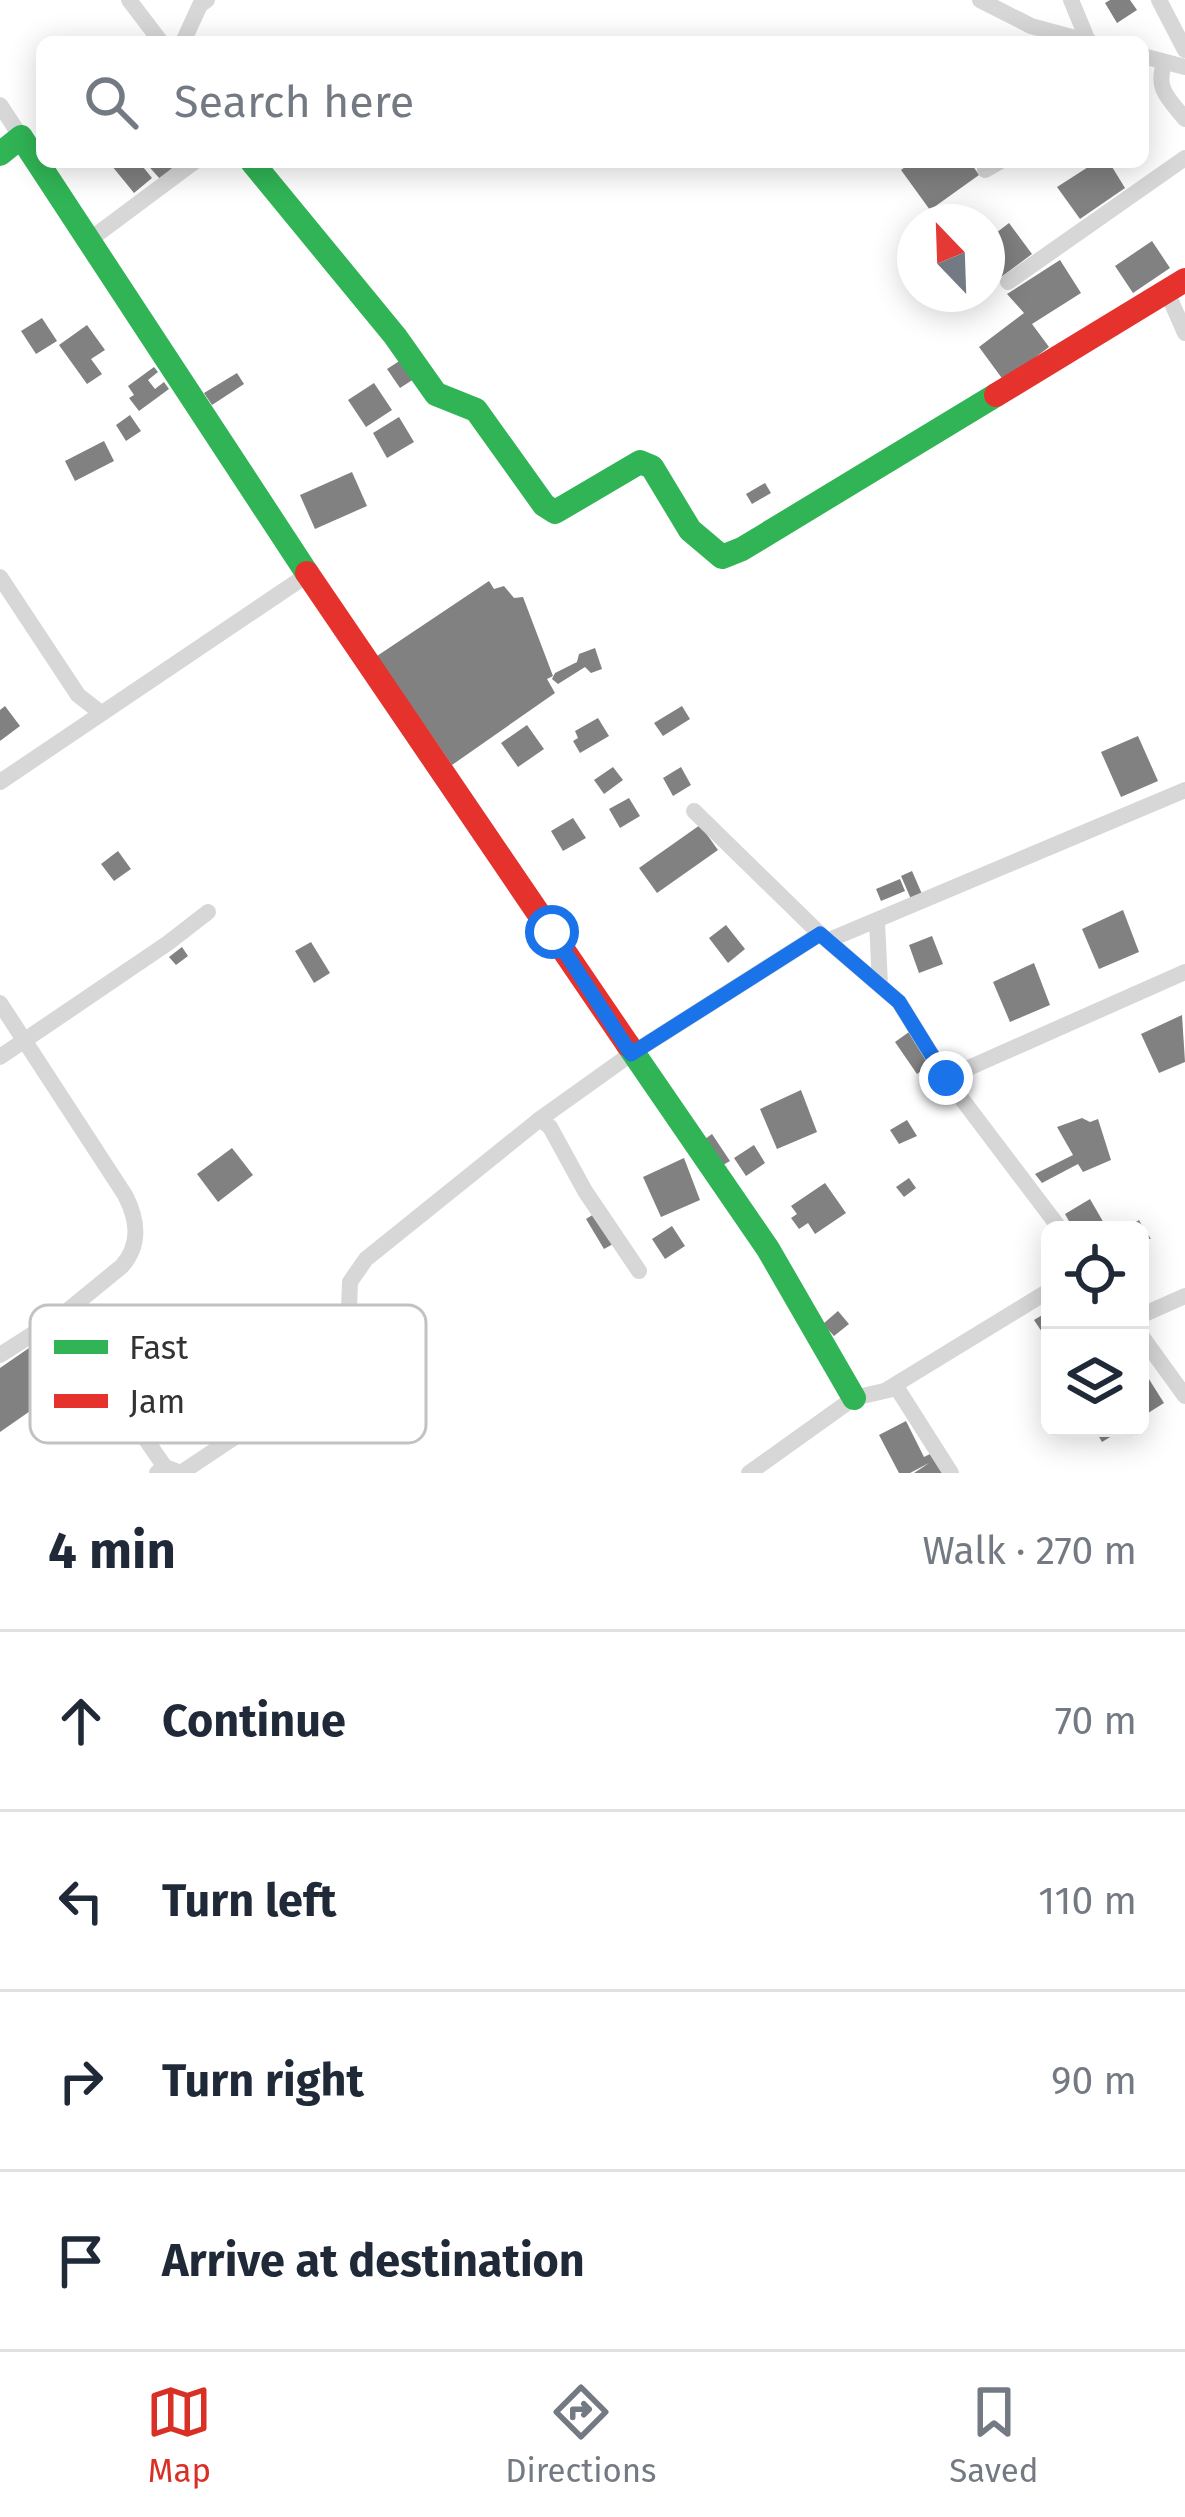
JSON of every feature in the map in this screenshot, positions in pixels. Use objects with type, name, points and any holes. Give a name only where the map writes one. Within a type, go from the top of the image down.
[{"type":"street","points":[[129,0],[156,36]]},
{"type":"street","points":[[186,36],[206,0]]},
{"type":"street","points":[[980,0],[1031,26],[1067,36]]},
{"type":"street","points":[[1071,0],[1086,36]]},
{"type":"street","points":[[1159,0],[1185,50]]},
{"type":"street","points":[[1149,59],[1185,67]]},
{"type":"street","points":[[1165,62],[1160,88],[1185,119]]},
{"type":"street","points":[[0,105],[36,162]]},
{"type":"street","points":[[0,154],[20,137]]},
{"type":"street","points":[[1008,282],[1185,158]]},
{"type":"street","points":[[40,168],[407,725],[768,1249],[854,1398]]},
{"type":"street","points":[[88,242],[186,168]]},
{"type":"street","points":[[257,168],[395,336],[436,394],[476,410],[544,506],[555,512],[640,462],[652,466],[697,540],[708,552],[722,557],[1176,286],[1185,333]]},
{"type":"street","points":[[0,782],[310,573]]},
{"type":"street","points":[[0,577],[78,695],[101,712]]},
{"type":"street","points":[[349,1305],[350,1282],[366,1258],[416,1222],[475,1168],[631,1054],[824,937],[877,921],[1185,790]]},
{"type":"street","points":[[694,811],[899,1002],[946,1078],[1054,1221]]},
{"type":"street","points":[[0,1057],[208,912]]},
{"type":"street","points":[[877,921],[880,986]]},
{"type":"street","points":[[946,1078],[1185,972]]},
{"type":"street","points":[[0,1003],[136,1219],[131,1256],[74,1305]]},
{"type":"street","points":[[540,1119],[550,1127],[585,1191],[639,1271]]},
{"type":"street","points":[[887,1389],[1041,1295]]},
{"type":"street","points":[[1149,1312],[1185,1297]]},
{"type":"street","points":[[0,1355],[30,1336]]},
{"type":"street","points":[[1149,1346],[1185,1396]]},
{"type":"street","points":[[749,1473],[854,1398],[897,1388],[951,1473]]},
{"type":"street","points":[[145,1443],[164,1471]]},
{"type":"street","points":[[182,1473],[226,1443]]},
{"type":"building","points":[[1130,0],[1137,10],[1117,23],[1105,3]]},
{"type":"building","points":[[114,168],[144,168],[152,178],[134,193]]},
{"type":"building","points":[[150,168],[172,168],[160,179]]},
{"type":"building","points":[[904,168],[974,168],[979,175],[938,204],[926,204]]},
{"type":"building","points":[[1087,168],[1113,168],[1125,188],[1080,219],[1057,187]]},
{"type":"building","points":[[1009,223],[1032,254],[1005,274],[1005,226]]},
{"type":"building","points":[[1152,241],[1170,268],[1133,293],[1115,266]]},
{"type":"building","points":[[1060,260],[1081,293],[1032,324],[1049,347],[1004,381],[979,347],[1024,313],[1007,294]]},
{"type":"building","points":[[42,318],[57,341],[36,354],[21,331]]},
{"type":"building","points":[[87,325],[105,350],[91,359],[102,374],[87,384],[59,345]]},
{"type":"building","points":[[404,358],[417,377],[400,388],[387,369]]},
{"type":"building","points":[[154,367],[158,372],[148,380],[155,389],[164,382],[169,389],[139,411],[129,398],[134,395],[128,386]]},
{"type":"building","points":[[237,373],[244,384],[212,405],[204,393]]},
{"type":"building","points":[[374,383],[392,410],[366,427],[348,400]]},
{"type":"building","points":[[130,415],[141,431],[126,441],[116,425]]},
{"type":"building","points":[[399,417],[414,442],[387,458],[373,433]]},
{"type":"building","points":[[104,441],[114,461],[75,481],[65,461]]},
{"type":"building","points":[[352,472],[367,506],[315,529],[300,495]]},
{"type":"building","points":[[765,483],[771,493],[752,504],[746,494]]},
{"type":"building","points":[[489,581],[494,589],[504,586],[514,598],[523,597],[555,693],[452,765],[377,656]]},
{"type":"building","points":[[595,648],[602,669],[591,673],[585,667],[558,684],[552,679],[577,662],[579,654]]},
{"type":"building","points":[[5,706],[20,726],[0,741],[0,710]]},
{"type":"building","points":[[682,706],[690,719],[663,736],[654,723]]},
{"type":"building","points":[[598,718],[609,736],[580,753],[573,741],[578,738],[575,731]]},
{"type":"building","points":[[527,725],[544,749],[518,767],[501,743]]},
{"type":"building","points":[[1138,736],[1158,781],[1121,797],[1101,752]]},
{"type":"building","points":[[613,767],[623,780],[604,794],[594,780]]},
{"type":"building","points":[[681,767],[691,785],[673,796],[663,778]]},
{"type":"building","points":[[629,798],[640,816],[620,828],[609,809]]},
{"type":"building","points":[[573,818],[586,838],[563,851],[551,831]]},
{"type":"building","points":[[700,825],[718,850],[657,893],[639,868]]},
{"type":"building","points":[[118,851],[131,869],[114,881],[101,864]]},
{"type":"building","points":[[912,871],[922,894],[911,899],[901,876]]},
{"type":"building","points":[[900,879],[905,891],[881,901],[876,889]]},
{"type":"building","points":[[1123,910],[1139,952],[1099,969],[1082,929]]},
{"type":"building","points":[[726,925],[745,949],[728,963],[709,938]]},
{"type":"building","points":[[932,936],[943,964],[919,973],[909,945]]},
{"type":"building","points":[[311,942],[330,973],[314,983],[295,951]]},
{"type":"building","points":[[182,947],[188,956],[176,965],[169,957]]},
{"type":"building","points":[[1034,963],[1050,1005],[1010,1022],[993,982]]},
{"type":"building","points":[[1182,1015],[1185,1062],[1159,1073],[1141,1034]]},
{"type":"building","points":[[909,1032],[931,1064],[917,1074],[895,1042]]},
{"type":"building","points":[[801,1090],[817,1132],[777,1149],[760,1109]]},
{"type":"building","points":[[1082,1118],[1098,1119],[1111,1160],[1083,1172],[1078,1164],[1042,1183],[1035,1174],[1073,1155],[1057,1127]]},
{"type":"building","points":[[907,1120],[917,1136],[899,1144],[890,1130]]},
{"type":"building","points":[[712,1134],[730,1161],[723,1165],[705,1139]]},
{"type":"building","points":[[754,1145],[765,1163],[746,1176],[734,1158]]},
{"type":"building","points":[[232,1148],[253,1175],[218,1202],[197,1174]]},
{"type":"building","points":[[684,1158],[700,1200],[661,1217],[643,1177]]},
{"type":"building","points":[[909,1178],[916,1188],[904,1197],[896,1187]]},
{"type":"building","points":[[825,1183],[846,1213],[815,1234],[808,1223],[799,1229],[791,1218],[797,1214],[791,1206]]},
{"type":"building","points":[[1090,1199],[1103,1221],[1069,1221],[1065,1214]]},
{"type":"building","points":[[594,1214],[613,1244],[604,1249],[586,1219]]},
{"type":"building","points":[[672,1226],[685,1246],[665,1259],[652,1239]]},
{"type":"building","points":[[838,1311],[849,1324],[834,1336],[823,1324]]},
{"type":"building","points":[[30,1349],[30,1411],[0,1432],[0,1368]]},
{"type":"building","points":[[1149,1379],[1164,1403],[1149,1412]]},
{"type":"building","points":[[906,1421],[924,1457],[932,1453],[947,1473],[914,1473],[929,1463],[899,1473],[879,1435]]},
{"type":"traffic: fast","points":[[0,154],[21,137],[36,160]]},
{"type":"traffic: fast","points":[[41,168],[307,573]]},
{"type":"traffic: fast","points":[[257,168],[395,336],[436,394],[476,410],[544,505],[555,512],[640,462],[652,467],[690,530],[722,557],[996,395]]},
{"type":"traffic: fast","points":[[628,1045],[768,1249],[854,1398]]},
{"type":"traffic: jam","points":[[996,395],[1185,280]]},
{"type":"traffic: jam","points":[[307,573],[628,1045]]},
{"type":"route","points":[[552,932],[631,1054],[820,934],[899,1002],[946,1078]]}]
